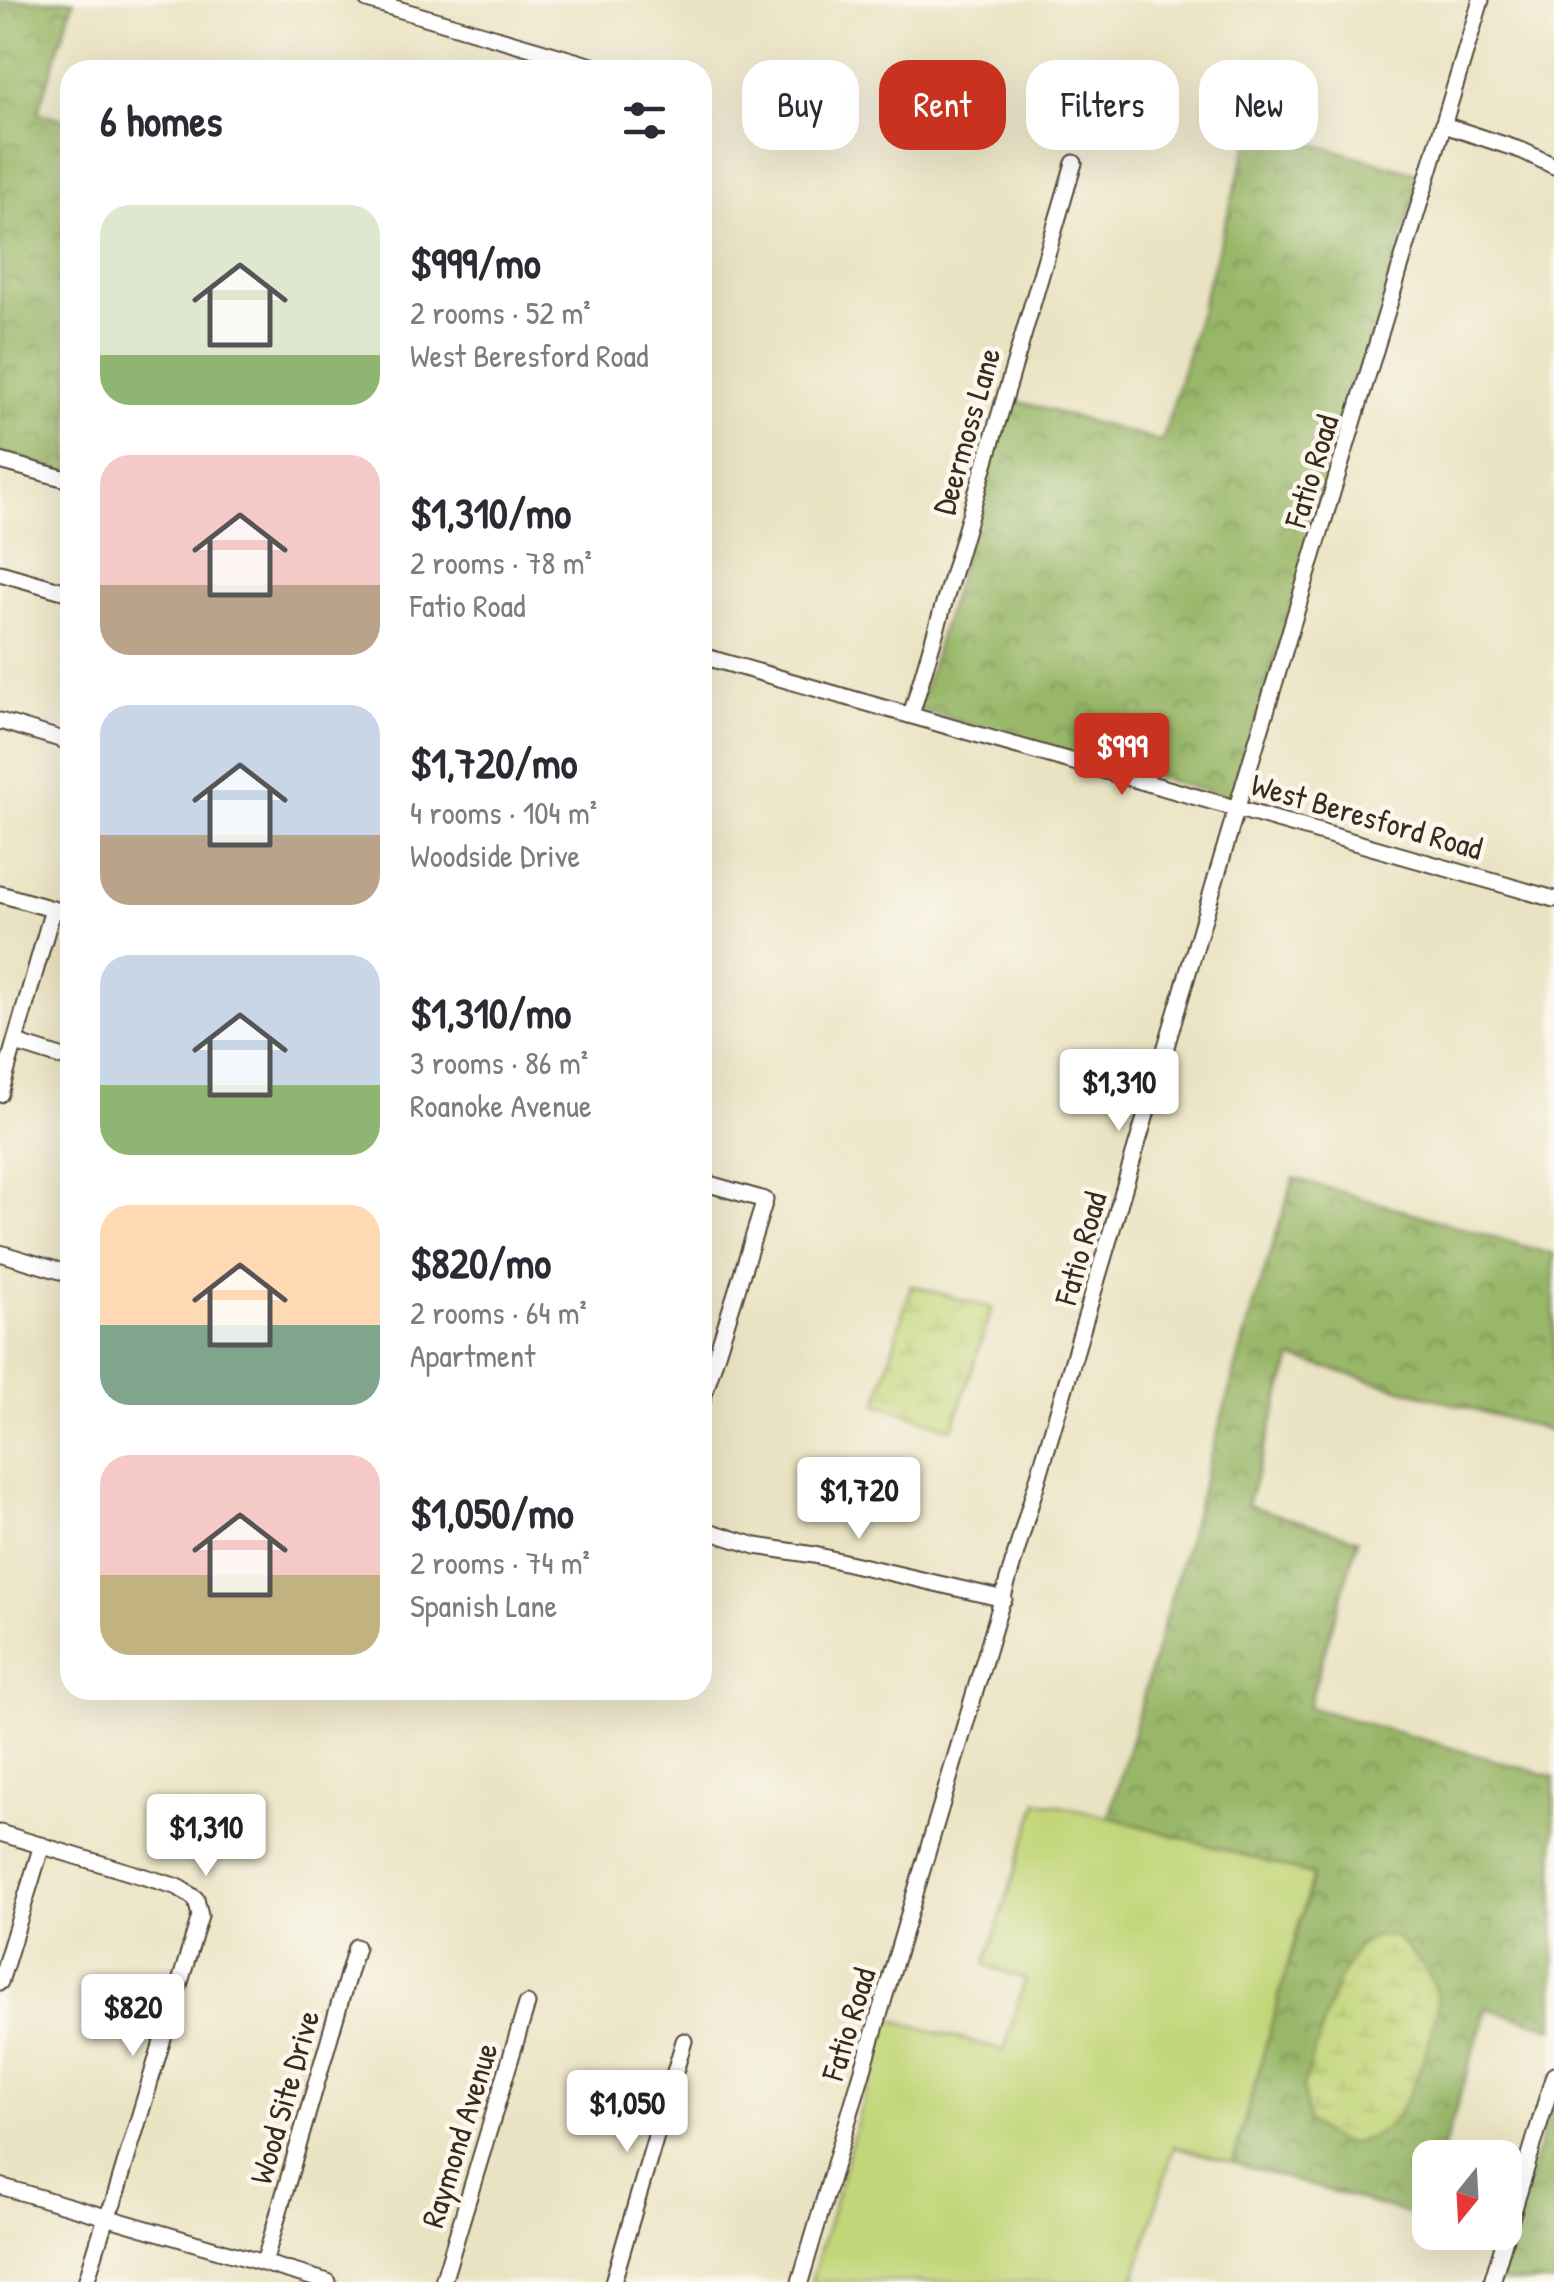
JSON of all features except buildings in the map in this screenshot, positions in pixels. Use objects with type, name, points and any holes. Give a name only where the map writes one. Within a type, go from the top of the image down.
[{"type":"street","points":[[367,0],[572,60]]},
{"type":"street","name":"Fatio Road","points":[[800,2282],[1237,807],[1482,0]]},
{"type":"street","points":[[1444,125],[1546,157],[1554,166]]},
{"type":"street","name":"Deermoss Lane","points":[[911,715],[1074,164]]},
{"type":"street","points":[[0,460],[60,477]]},
{"type":"street","points":[[0,573],[60,591]]},
{"type":"street","name":"West Beresford Road","points":[[712,659],[1554,899]]},
{"type":"street","points":[[0,721],[60,739]]},
{"type":"street","points":[[0,894],[60,911]]},
{"type":"street","points":[[0,1094],[52,909]]},
{"type":"street","points":[[16,1043],[60,1057]]},
{"type":"street","points":[[712,1185],[765,1200],[712,1369]]},
{"type":"street","points":[[0,1253],[60,1271]]},
{"type":"street","points":[[712,1532],[756,1546],[814,1555],[1004,1599]]},
{"type":"street","points":[[0,1833],[178,1887],[196,1899],[200,1916],[86,2282]]},
{"type":"street","points":[[0,1982],[42,1846]]},
{"type":"street","name":"Wood Site Drive","points":[[264,2263],[356,1947]]},
{"type":"street","name":"Raymond Avenue","points":[[443,2282],[527,2004]]},
{"type":"street","points":[[613,2282],[684,2041]]},
{"type":"street","points":[[1492,2282],[1554,2074]]},
{"type":"street","points":[[0,2186],[328,2282]]},
{"type":"green space","points":[[0,0],[74,0],[38,112],[60,118],[60,470],[0,454]]},
{"type":"green space","points":[[1318,145],[1421,174],[1233,799],[918,710],[1010,399],[1162,442],[1246,150],[1318,150]]},
{"type":"green space","points":[[1294,1178],[1554,1255],[1554,1432],[1292,1358],[1247,1505],[1358,1539],[1308,1707],[1554,1777],[1554,2028],[1487,2008],[1446,2140],[1412,2140],[1412,2215],[1233,2163],[1313,1875],[1109,1817],[1252,1311]]},
{"type":"green space","points":[[911,1285],[992,1308],[953,1429],[877,1404]]},
{"type":"green space","points":[[1038,1801],[1313,1875],[1233,2163],[1174,2146],[1134,2282],[811,2282],[887,2018],[1004,2051],[1025,1979],[985,1965]]},
{"type":"green space","points":[[1394,1936],[1419,1961],[1434,1985],[1434,2021],[1415,2080],[1391,2123],[1365,2139],[1343,2142],[1308,2121],[1303,2087],[1336,1985],[1356,1949],[1372,1937]]},
{"type":"green space","points":[[1554,2094],[1554,2282],[1498,2282],[1508,2250],[1522,2250],[1522,2201]]}]
